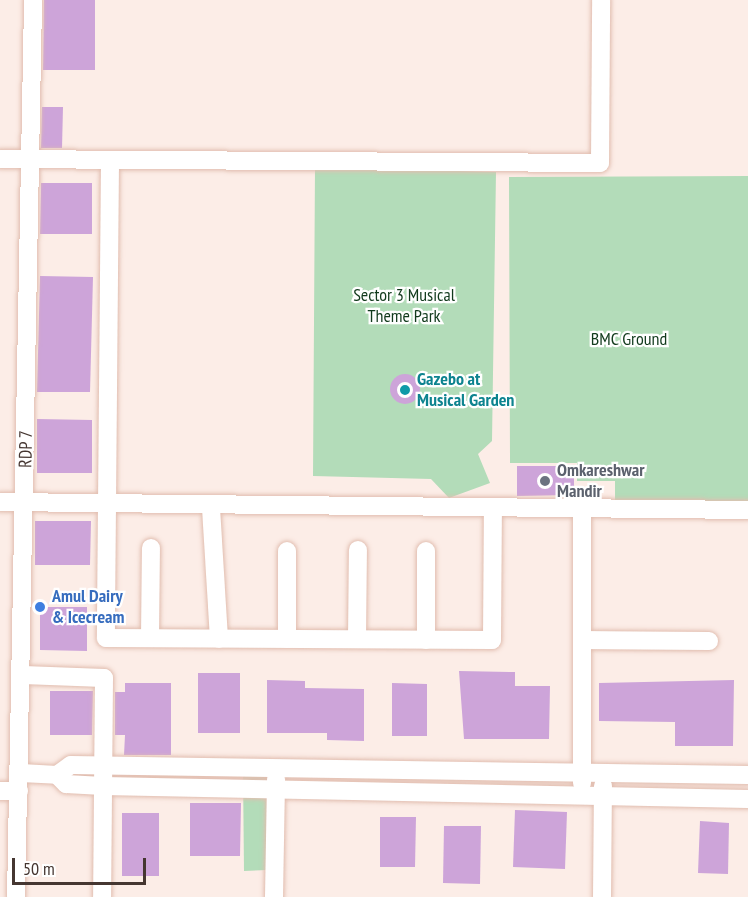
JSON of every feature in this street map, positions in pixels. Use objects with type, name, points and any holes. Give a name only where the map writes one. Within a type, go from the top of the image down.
[{"type":"street","name":"RDP 7","points":[[16,897],[23,675],[33,0]]},
{"type":"street","points":[[0,159],[600,163],[601,0]]},
{"type":"street","points":[[110,161],[106,638],[492,640],[493,509]]},
{"type":"street","points":[[0,502],[107,507],[748,510]]},
{"type":"street","points":[[211,508],[219,639]]},
{"type":"street","points":[[582,509],[582,797]]},
{"type":"street","points":[[150,638],[151,548]]},
{"type":"street","points":[[357,639],[358,549]]},
{"type":"street","points":[[287,551],[287,639]]},
{"type":"street","points":[[426,551],[426,640]]},
{"type":"street","points":[[582,640],[709,641]]},
{"type":"street","points":[[23,675],[104,678],[102,897]]},
{"type":"street","points":[[0,791],[20,782],[57,775],[71,765],[748,775]]},
{"type":"street","points":[[274,897],[276,768]]},
{"type":"street","points":[[602,897],[603,773]]},
{"type":"street","points":[[57,775],[66,784],[103,786],[748,799]]},
{"type":"green space","name":"Sector 3 Musical Theme Park","points":[[315,167],[496,172],[492,441],[478,454],[490,483],[449,498],[431,479],[313,476]]},
{"type":"green space","name":"BMC Ground","points":[[748,176],[748,501],[615,502],[615,481],[577,481],[577,463],[510,463],[509,177]]},
{"type":"green space","points":[[243,773],[270,775],[268,870],[244,871]]},
{"type":"building","points":[[44,0],[95,0],[95,70],[43,70]]},
{"type":"building","points":[[42,107],[63,107],[62,148],[41,148]]},
{"type":"building","points":[[41,183],[92,183],[92,234],[40,234]]},
{"type":"building","points":[[40,276],[93,277],[90,392],[37,392]]},
{"type":"building","name":"Gazebo at Musical Garden","points":[[405,374],[411,375],[419,383],[419,395],[411,403],[405,404],[399,403],[391,395],[390,389],[391,383],[399,375]]},
{"type":"building","points":[[37,419],[92,420],[92,473],[37,473]]},
{"type":"building","name":"Omkareshwar Mandir","points":[[517,466],[574,466],[574,495],[517,496]]},
{"type":"building","points":[[35,521],[91,521],[90,565],[35,565]]},
{"type":"building","points":[[40,607],[87,607],[87,651],[40,650]]},
{"type":"building","points":[[459,671],[515,672],[515,686],[550,686],[549,739],[464,739]]},
{"type":"building","points":[[198,673],[240,673],[240,733],[198,733]]},
{"type":"building","points":[[267,680],[305,681],[305,688],[364,689],[364,741],[327,740],[327,733],[267,733]]},
{"type":"building","points":[[734,680],[733,746],[675,746],[675,722],[599,721],[599,683]]},
{"type":"building","points":[[125,683],[171,683],[171,755],[124,755],[125,735],[115,735],[115,692],[125,692]]},
{"type":"building","points":[[392,683],[427,684],[427,736],[392,736]]},
{"type":"building","points":[[50,691],[93,691],[92,735],[50,735]]},
{"type":"building","points":[[190,803],[241,803],[240,856],[190,856]]},
{"type":"building","points":[[515,810],[567,812],[565,869],[513,867]]},
{"type":"building","points":[[122,813],[159,813],[159,876],[122,876]]},
{"type":"building","points":[[380,817],[416,817],[415,867],[380,867]]},
{"type":"building","points":[[700,821],[729,823],[728,874],[698,873]]},
{"type":"building","points":[[444,826],[481,826],[480,884],[443,883]]},
{"type":"place","name":"Gazebo at Musical Garden","points":[[405,390]]},
{"type":"place","name":"Omkareshwar Mandir","points":[[545,481]]},
{"type":"place","name":"Amul Dairy & Icecream","points":[[40,607]]}]
